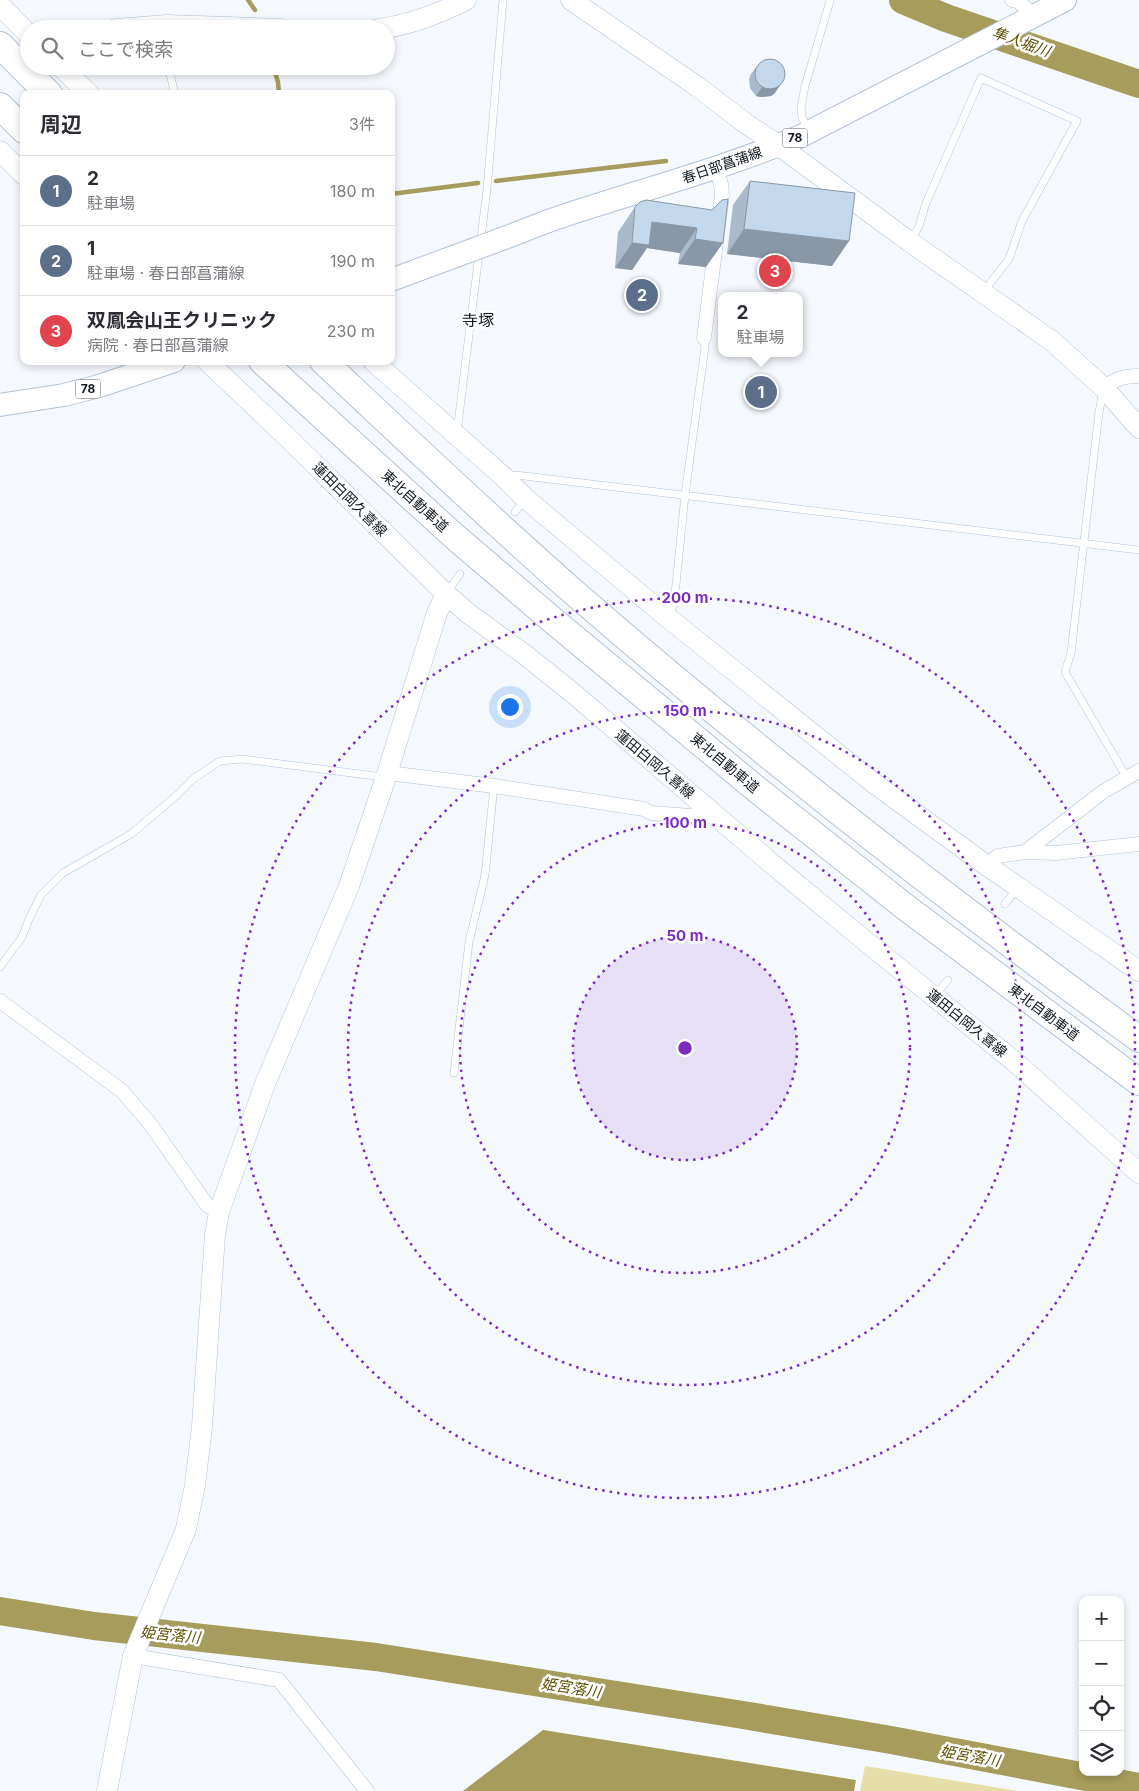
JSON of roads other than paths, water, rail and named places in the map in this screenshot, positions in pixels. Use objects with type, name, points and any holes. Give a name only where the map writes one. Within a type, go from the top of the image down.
[{"type":"highway","points":[[0,45],[20,65]]},
{"type":"highway","points":[[30,75],[45,90]]},
{"type":"highway","points":[[0,106],[20,126]]},
{"type":"highway","name":"東北自動車道","points":[[266,365],[454,536],[755,788],[912,912],[1139,1082]]},
{"type":"highway","points":[[326,365],[483,511],[578,596],[722,717],[836,810],[956,903],[1139,1039]]},
{"type":"main road","name":"春日部菖蒲線","points":[[395,279],[564,215],[716,168],[778,145],[808,132],[1066,0]]},
{"type":"main road","name":"78","points":[[0,405],[72,393],[162,365]]},
{"type":"street","points":[[395,26],[427,18],[466,0]]},
{"type":"street","points":[[571,0],[698,87],[910,242],[1052,341],[1104,388],[1139,428]]},
{"type":"street","points":[[1012,0],[1018,1],[1034,16]]},
{"type":"street","points":[[5,11],[20,26]]},
{"type":"street","points":[[69,75],[85,90]]},
{"type":"street","points":[[0,151],[20,171]]},
{"type":"street","points":[[704,338],[722,195],[716,168]]},
{"type":"street","name":"蓮田白岡久喜線","points":[[211,365],[446,594],[469,614],[524,654],[566,688],[808,894],[1015,1062],[1139,1173]]},
{"type":"street","points":[[377,365],[506,480],[520,505],[667,616],[876,784],[986,865],[1139,972]]},
{"type":"street","points":[[1104,388],[1114,380],[1126,376],[1139,376]]},
{"type":"street","points":[[107,1791],[132,1656],[186,1529],[195,1485],[202,1427],[215,1235],[219,1212],[266,1084],[349,886],[387,775],[437,613],[446,594]]},
{"type":"street","points":[[387,775],[494,786],[644,809],[651,813],[698,816],[708,809]]},
{"type":"street","points":[[1025,852],[1104,791],[1133,775]]},
{"type":"street","points":[[986,865],[998,856],[1025,852],[1056,853],[1139,844]]},
{"type":"street","points":[[0,1001],[122,1091],[151,1125],[207,1205],[219,1212]]},
{"type":"street","points":[[132,1656],[279,1680],[368,1791]]},
{"type":"lane","points":[[451,432],[458,424],[488,188],[503,0]]},
{"type":"lane","points":[[808,132],[802,117],[801,108],[830,1]]},
{"type":"lane","points":[[170,75],[174,90]]},
{"type":"lane","points":[[910,242],[919,226],[926,203],[981,78],[1077,121],[1022,221],[1009,259],[982,293]]},
{"type":"lane","points":[[667,616],[674,604],[685,495],[705,346],[704,338]]},
{"type":"lane","points":[[1104,388],[1099,412],[1071,653],[1065,672],[1133,775]]},
{"type":"lane","points":[[506,480],[516,475],[1139,550]]},
{"type":"lane","points":[[446,594],[460,574]]},
{"type":"lane","points":[[0,967],[22,937],[41,895],[63,873],[131,834],[193,779],[220,761],[242,759],[387,775]]},
{"type":"lane","points":[[454,1073],[469,942],[485,875],[494,786]]},
{"type":"lane","points":[[1005,904],[1018,887]]},
{"type":"lane","points":[[934,996],[948,980]]},
{"type":"waterway","points":[[248,0],[255,10]]},
{"type":"waterway","name":"隼人堀川","points":[[903,0],[946,18],[1139,84]]},
{"type":"waterway","points":[[276,75],[279,90]]},
{"type":"waterway","points":[[496,181],[666,161]]},
{"type":"waterway","points":[[395,193],[478,183]]},
{"type":"waterway","name":"姫宮落川","points":[[0,1611],[94,1626],[376,1657],[891,1740],[1139,1787]]},
{"type":"place","name":"双鳳会山王クリニック","points":[[775,271]]},
{"type":"place","name":"1","points":[[642,295]]},
{"type":"place","name":"2","points":[[761,392]]},
{"type":"district","name":"寺塚","points":[[478,320]]}]
